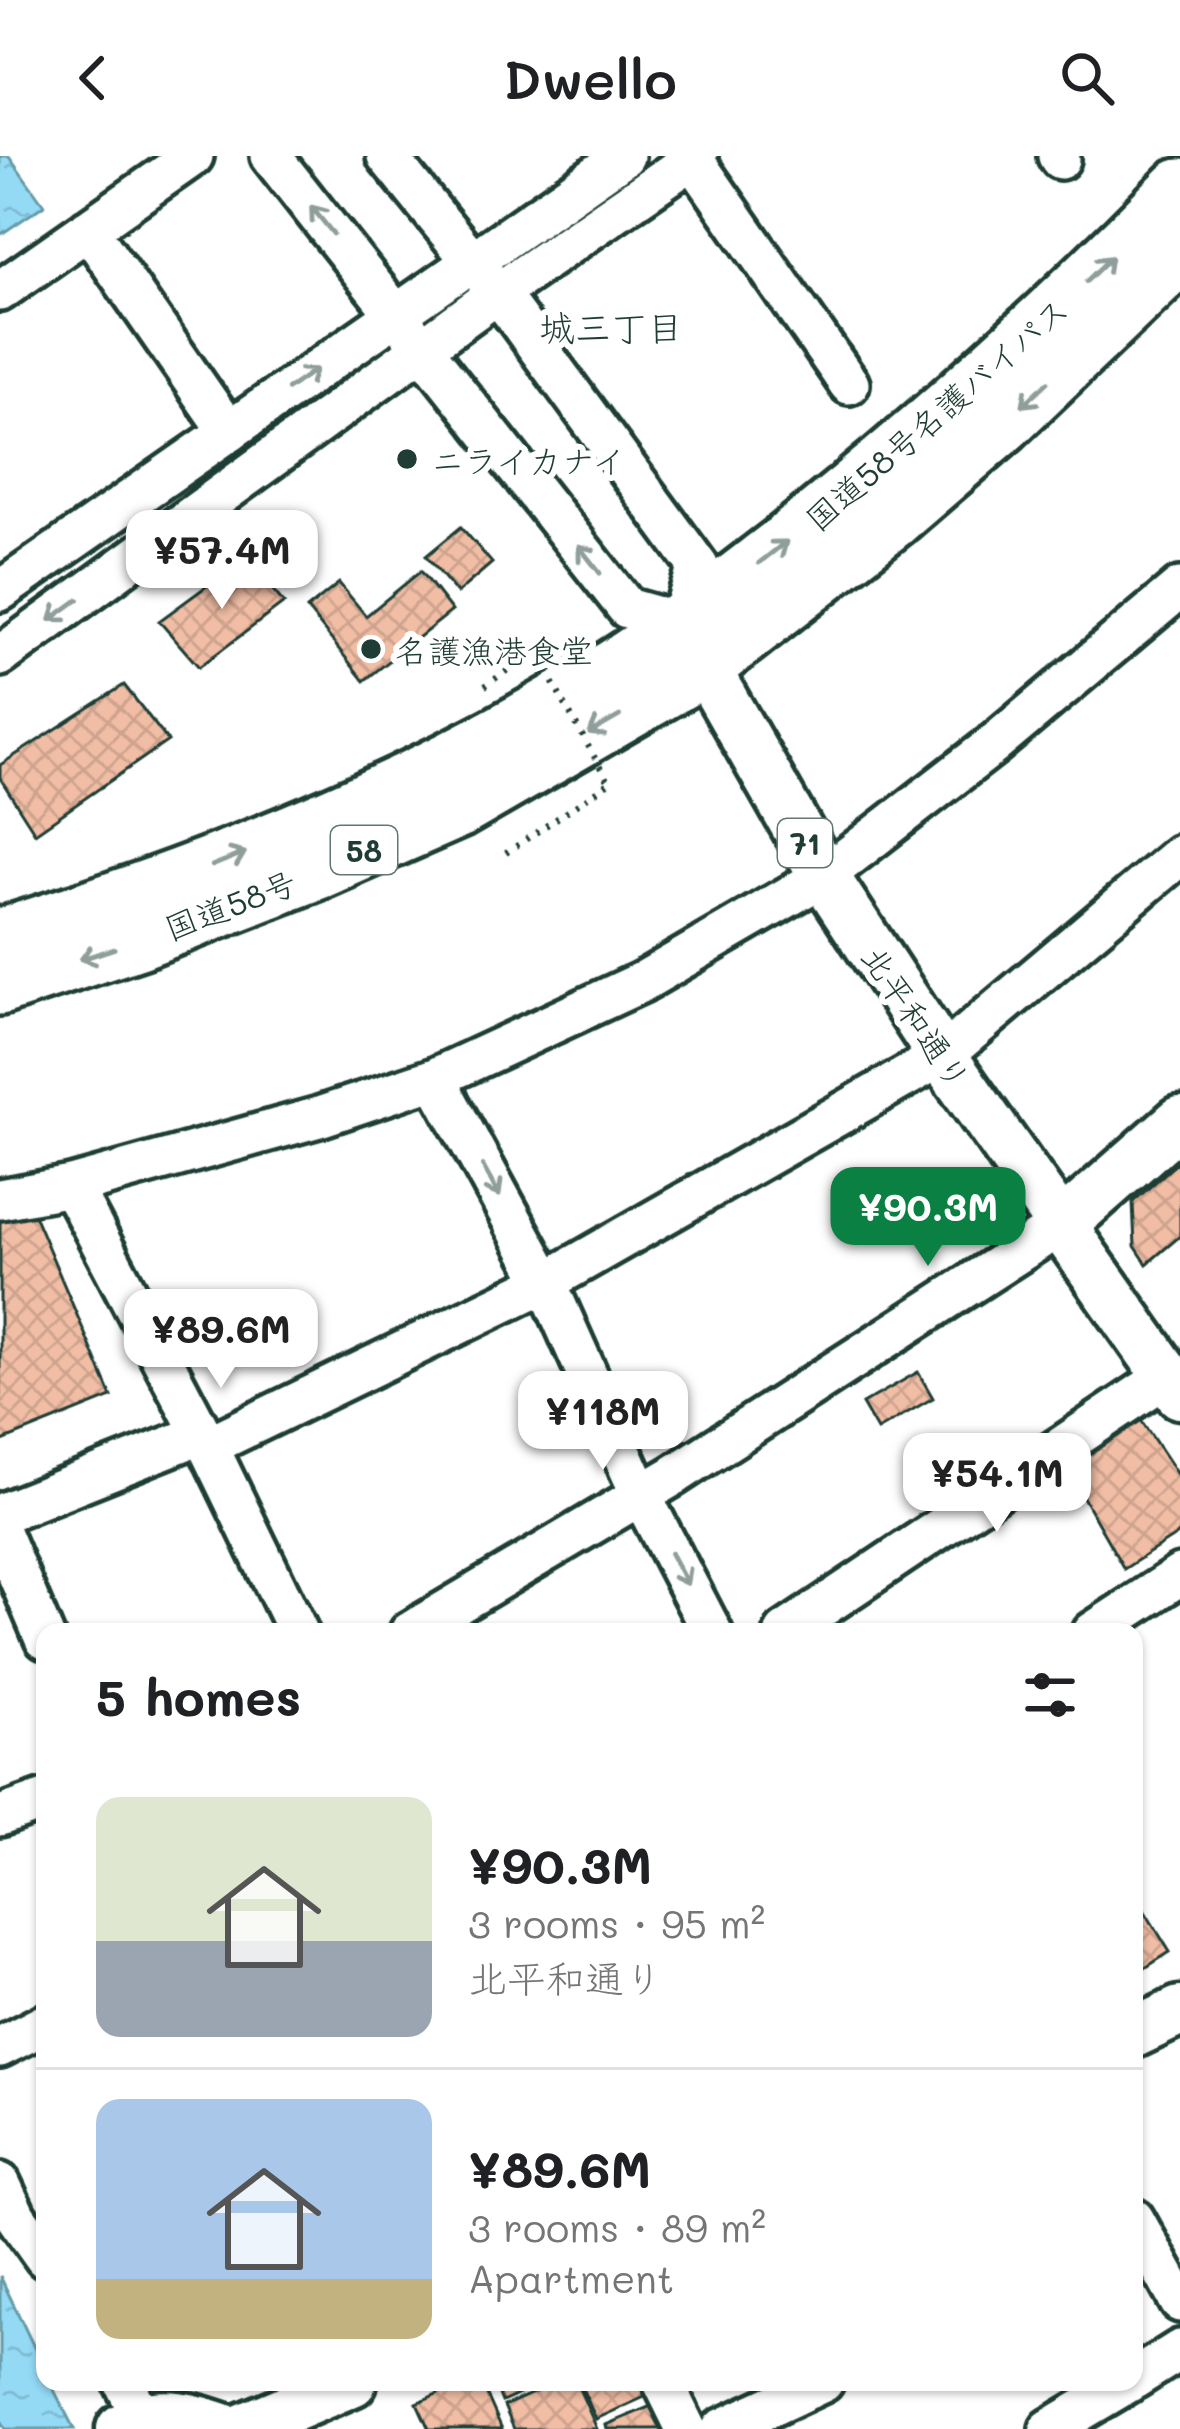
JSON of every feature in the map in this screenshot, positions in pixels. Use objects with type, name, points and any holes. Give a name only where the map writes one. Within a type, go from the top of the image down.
[{"type":"highway","name":"国道58号名護バイパス","points":[[693,644],[850,492],[966,395],[1180,188]]},
{"type":"highway","name":"国道58号名護バイパス","points":[[693,644],[894,518],[1003,424],[1180,255]]},
{"type":"highway","name":"国道58号","points":[[0,938],[133,897],[313,826],[455,759],[612,669],[693,644]]},
{"type":"highway","name":"国道58号","points":[[0,986],[139,940],[458,809],[693,644]]},
{"type":"main road","name":"北平和通り","points":[[693,644],[824,876],[942,1056],[1174,1385]]},
{"type":"main road","points":[[1063,1224],[1180,1121]]},
{"type":"main road","points":[[1143,2029],[1180,2011]]},
{"type":"main road","points":[[241,2429],[331,2391]]},
{"type":"main road","points":[[129,2409],[226,2429]]},
{"type":"street","points":[[0,291],[193,156]]},
{"type":"street","points":[[271,156],[627,608],[693,644],[698,566],[498,293],[387,156]]},
{"type":"street","points":[[0,591],[624,156]]},
{"type":"street","points":[[0,656],[498,293],[695,158],[849,384]]},
{"type":"street","points":[[88,230],[228,431]]},
{"type":"street","points":[[0,1199],[71,1186],[319,1117],[435,1078],[642,982],[824,876],[994,745],[1180,588]]},
{"type":"street","points":[[0,1514],[205,1440],[546,1282],[942,1056],[1180,855]]},
{"type":"street","points":[[435,1078],[546,1282],[640,1495],[707,1623]]},
{"type":"street","points":[[71,1186],[205,1440],[294,1623]]},
{"type":"street","points":[[425,1623],[640,1495],[1063,1224]]},
{"type":"street","points":[[799,1623],[1174,1385]]},
{"type":"street","points":[[0,1532],[38,1623]]},
{"type":"street","points":[[1107,1623],[1180,1575]]},
{"type":"street","points":[[0,1816],[36,1803]]},
{"type":"street","points":[[0,2047],[36,2029]]},
{"type":"street","points":[[20,2202],[36,2238]]},
{"type":"street","points":[[1143,2235],[1180,2302]]},
{"type":"street","points":[[1143,2373],[1180,2350]]},
{"type":"street","points":[[667,2391],[686,2429]]},
{"type":"street","points":[[722,2429],[804,2391]]},
{"type":"street","points":[[1049,2429],[1113,2391]]},
{"type":"path","points":[[506,853],[609,783],[535,651]]},
{"type":"water","points":[[0,156],[9,156],[44,205],[0,235]]},
{"type":"water","points":[[0,2276],[36,2351],[36,2391],[55,2391],[74,2429],[5,2429],[0,2420]]},
{"type":"building","points":[[461,527],[492,563],[457,593],[426,556]]},
{"type":"building","points":[[245,558],[284,603],[199,667],[159,621]]},
{"type":"building","name":"名護漁港食堂","points":[[421,571],[452,611],[364,681],[307,609],[339,583],[366,616]]},
{"type":"building","points":[[124,685],[168,741],[35,833],[0,778],[0,765]]},
{"type":"building","points":[[1180,1160],[1180,1236],[1147,1264],[1135,1246],[1133,1202]]},
{"type":"building","points":[[32,1210],[112,1397],[0,1442],[0,1219]]},
{"type":"building","points":[[918,1372],[933,1398],[877,1430],[862,1404]]},
{"type":"building","points":[[1139,1417],[1180,1479],[1180,1533],[1124,1569],[1064,1464]]},
{"type":"building","points":[[1143,1908],[1170,1952],[1143,1969]]},
{"type":"building","points":[[443,2391],[485,2391],[502,2429],[429,2429],[417,2403]]},
{"type":"building","points":[[498,2391],[526,2391],[502,2402]]},
{"type":"building","points":[[538,2391],[580,2391],[597,2429],[514,2429],[504,2406]]},
{"type":"building","points":[[583,2391],[650,2391],[651,2394],[596,2419]]},
{"type":"building","points":[[656,2404],[667,2429],[607,2429],[606,2425]]},
{"type":"place","name":"ニライカナイ","points":[[407,459]]},
{"type":"place","name":"名護漁港食堂","points":[[371,649]]},
{"type":"district","name":"城三丁目","points":[[611,326]]}]
